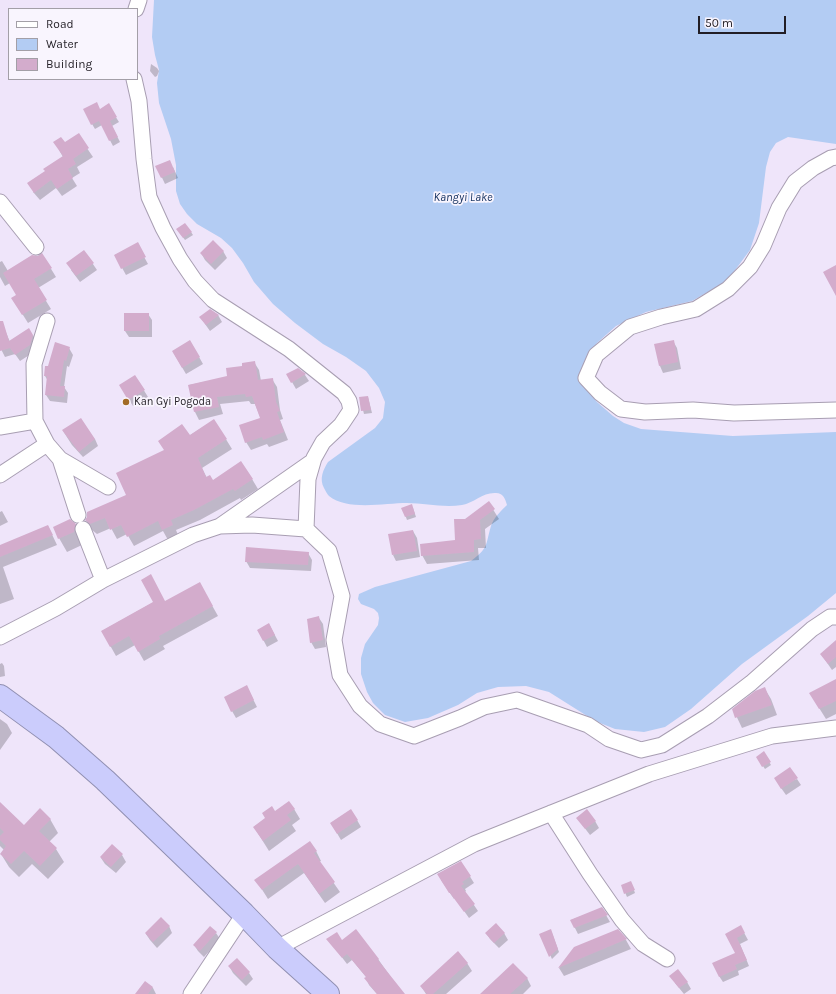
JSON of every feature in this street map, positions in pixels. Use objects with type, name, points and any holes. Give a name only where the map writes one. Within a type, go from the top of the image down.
[{"type":"highway","points":[[0,696],[56,737],[105,780],[244,914],[277,948],[328,994]]},
{"type":"street","points":[[134,80],[140,101],[144,159],[149,197],[170,240],[195,281],[213,300],[289,349],[344,393],[349,401],[350,410],[342,425],[323,442],[313,461],[308,479],[306,529]]},
{"type":"street","points":[[836,157],[830,158],[813,168],[794,182],[779,208],[763,246],[750,267],[728,289],[696,309],[661,317],[630,327],[596,356],[586,378],[600,393],[621,409],[645,412],[693,410],[734,413],[836,410]]},
{"type":"street","points":[[0,202],[36,247]]},
{"type":"street","points":[[47,321],[34,364],[35,421],[47,444],[60,459],[108,487]]},
{"type":"street","points":[[0,427],[35,421]]},
{"type":"street","points":[[0,475],[47,444]]},
{"type":"street","points":[[60,459],[80,522],[103,580]]},
{"type":"street","points":[[0,636],[56,608],[103,580],[193,535],[220,526],[313,461]]},
{"type":"street","points":[[220,526],[306,529],[329,551],[342,596],[334,640],[340,675],[360,706],[380,724],[414,736],[484,707],[517,700],[588,725],[609,739],[641,750],[662,745],[708,716],[751,683],[812,629],[830,616],[836,617]]},
{"type":"street","points":[[277,948],[474,844],[649,774],[772,736],[836,728]]},
{"type":"street","points":[[551,813],[590,874],[622,920],[643,944],[667,960]]},
{"type":"street","points":[[191,994],[244,914]]},
{"type":"water","name":"Kangyi Lake","points":[[154,0],[836,0],[836,144],[788,137],[776,143],[770,152],[766,167],[759,223],[750,250],[727,281],[692,301],[646,312],[616,326],[597,343],[587,359],[586,388],[597,402],[613,416],[624,423],[641,429],[733,436],[836,432],[836,593],[808,616],[742,664],[691,709],[665,727],[644,732],[615,729],[595,721],[549,692],[526,686],[498,687],[477,693],[458,705],[428,718],[405,722],[385,715],[373,703],[367,692],[361,674],[361,658],[365,644],[378,625],[379,618],[378,613],[374,609],[361,604],[358,599],[359,594],[375,587],[471,561],[486,546],[492,523],[507,505],[502,495],[498,493],[487,494],[466,504],[455,506],[407,503],[356,505],[337,501],[329,496],[322,481],[323,471],[328,462],[375,428],[383,418],[385,402],[379,388],[366,371],[346,357],[323,344],[273,304],[254,282],[232,248],[221,238],[197,224],[180,204],[176,191],[176,165],[171,139],[159,103],[157,83],[159,70],[152,37]]},
{"type":"building","points":[[97,102],[100,109],[109,103],[117,117],[110,121],[118,137],[109,141],[99,121],[91,125],[83,109]]},
{"type":"building","points":[[79,133],[89,148],[73,159],[76,164],[68,169],[73,178],[57,189],[51,180],[34,193],[27,183],[45,171],[43,169],[63,156],[53,142],[61,137],[65,142]]},
{"type":"building","points":[[170,160],[175,172],[161,178],[155,166]]},
{"type":"building","points":[[185,223],[192,232],[183,238],[176,229]]},
{"type":"building","points":[[213,240],[224,251],[211,264],[200,253]]},
{"type":"building","points":[[138,242],[146,257],[121,269],[114,255]]},
{"type":"building","points":[[84,250],[94,263],[76,276],[66,263]]},
{"type":"building","points":[[42,253],[52,268],[34,279],[47,300],[22,315],[11,298],[16,295],[3,273],[32,255],[38,256]]},
{"type":"building","points":[[836,265],[836,296],[823,272]]},
{"type":"building","points":[[210,309],[219,315],[206,325],[199,317]]},
{"type":"building","points":[[124,313],[149,313],[149,331],[124,331]]},
{"type":"building","points":[[0,321],[3,321],[9,341],[29,328],[33,335],[30,345],[15,355],[10,348],[0,351]]},
{"type":"building","points":[[190,340],[200,357],[182,368],[172,351]]},
{"type":"building","points":[[674,340],[678,362],[659,366],[654,344]]},
{"type":"building","points":[[55,342],[70,347],[66,361],[64,360],[60,386],[65,386],[64,397],[45,395],[47,376],[44,376],[45,366],[48,366]]},
{"type":"building","points":[[255,361],[258,380],[273,378],[276,402],[280,411],[277,412],[284,432],[263,440],[262,437],[245,443],[239,425],[260,418],[252,396],[246,397],[245,394],[217,397],[219,407],[194,412],[188,385],[227,376],[226,368],[242,366],[242,363]]},
{"type":"building","points":[[298,368],[306,374],[291,383],[286,374]]},
{"type":"building","points":[[135,375],[145,390],[128,400],[119,385]]},
{"type":"building","points":[[368,396],[371,410],[361,411],[359,397]]},
{"type":"building","points":[[81,418],[95,439],[79,452],[62,430]]},
{"type":"building","points":[[214,419],[227,439],[198,458],[206,477],[210,475],[213,480],[241,461],[253,479],[235,491],[233,489],[194,510],[171,520],[173,525],[162,530],[158,521],[127,537],[121,525],[110,530],[105,518],[90,524],[85,520],[87,517],[87,512],[126,495],[116,473],[164,450],[158,441],[182,424],[190,435]]},
{"type":"building","points":[[489,501],[495,509],[480,520],[481,539],[474,540],[474,552],[421,556],[420,544],[455,540],[454,519],[465,519]]},
{"type":"building","points":[[412,504],[415,514],[405,517],[401,508]]},
{"type":"building","points":[[70,519],[76,524],[74,532],[58,539],[53,527]]},
{"type":"building","points":[[48,525],[53,535],[0,557],[0,545]]},
{"type":"building","points":[[413,530],[417,551],[392,555],[388,534]]},
{"type":"building","points":[[246,547],[309,552],[308,565],[245,562]]},
{"type":"building","points":[[151,574],[165,601],[200,582],[213,606],[159,636],[160,639],[138,652],[129,636],[110,647],[101,631],[153,602],[141,580]]},
{"type":"building","points":[[319,616],[323,640],[310,643],[307,619]]},
{"type":"building","points":[[269,623],[275,635],[263,641],[257,630]]},
{"type":"building","points":[[836,640],[836,657],[828,664],[820,654]]},
{"type":"building","points":[[836,679],[836,701],[819,709],[809,693]]},
{"type":"building","points":[[247,685],[254,700],[231,712],[224,697]]},
{"type":"building","points":[[765,687],[772,705],[735,718],[732,709],[755,691]]},
{"type":"building","points":[[764,751],[771,762],[762,767],[756,757]]},
{"type":"building","points":[[790,767],[798,778],[781,789],[774,778]]},
{"type":"building","points":[[289,801],[295,809],[287,815],[291,820],[263,841],[253,827],[265,818],[262,813],[272,806],[275,811]]},
{"type":"building","points":[[0,802],[24,825],[40,808],[51,819],[39,831],[57,848],[40,866],[24,851],[11,864],[0,854],[6,846],[0,840],[0,836],[4,832],[0,828]]},
{"type":"building","points":[[351,809],[358,820],[337,834],[330,823]]},
{"type":"building","points":[[587,809],[596,821],[585,829],[576,818]]},
{"type":"building","points":[[310,841],[317,851],[314,853],[335,882],[319,894],[298,864],[262,890],[254,880]]},
{"type":"building","points":[[112,844],[123,854],[111,867],[100,857]]},
{"type":"building","points":[[461,861],[471,876],[462,882],[464,884],[461,886],[475,904],[464,912],[449,893],[437,874]]},
{"type":"building","points":[[631,881],[635,890],[624,894],[621,885]]},
{"type":"building","points":[[602,907],[608,915],[574,928],[570,920]]},
{"type":"building","points":[[161,917],[170,926],[153,942],[145,933]]},
{"type":"building","points":[[496,923],[505,933],[494,943],[485,933]]},
{"type":"building","points":[[741,925],[745,933],[737,938],[747,960],[735,965],[737,969],[719,977],[712,963],[735,953],[725,934]]},
{"type":"building","points":[[210,926],[217,932],[200,951],[193,945]]},
{"type":"building","points":[[356,929],[405,994],[377,994],[364,978],[366,977],[347,954],[342,958],[326,939],[337,932],[342,940]]},
{"type":"building","points":[[551,929],[558,949],[549,957],[539,934]]},
{"type":"building","points":[[618,929],[627,939],[558,968],[574,947]]},
{"type":"building","points":[[458,951],[468,963],[433,994],[427,994],[420,986]]},
{"type":"building","points":[[237,958],[250,972],[242,980],[228,966]]},
{"type":"building","points":[[513,963],[528,978],[510,994],[480,994]]},
{"type":"building","points":[[678,969],[688,982],[679,988],[669,976]]},
{"type":"building","points":[[145,981],[153,987],[148,994],[135,994]]},
{"type":"place","name":"Kan Gyi Pogoda","points":[[126,402]]}]
